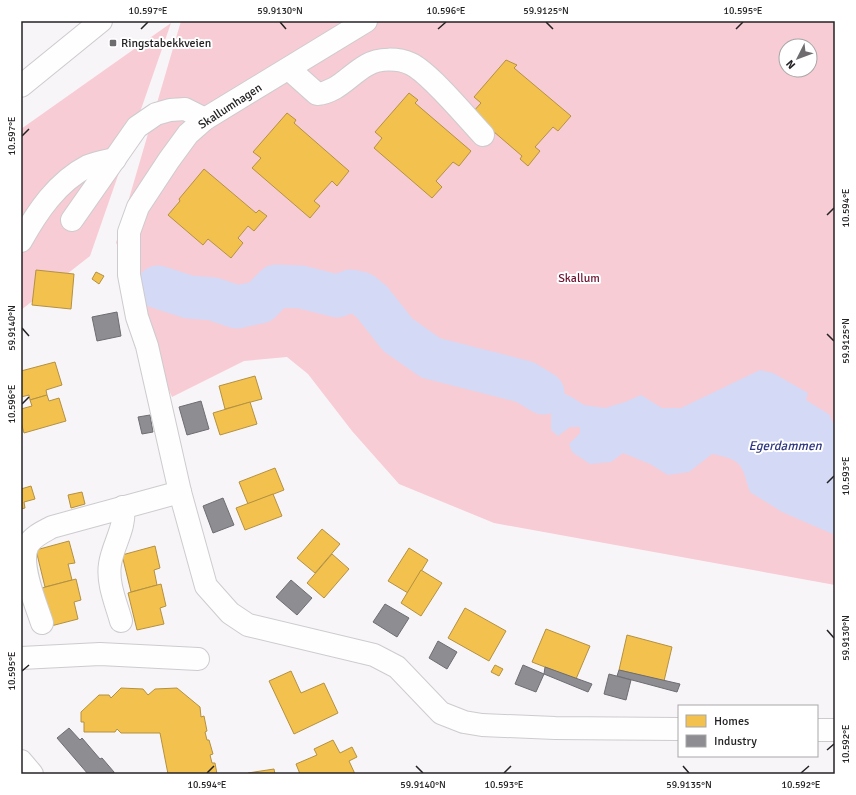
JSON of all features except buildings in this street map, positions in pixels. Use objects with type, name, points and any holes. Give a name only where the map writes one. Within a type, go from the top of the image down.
[{"type":"street","points":[[21,86],[101,21]]},
{"type":"street","name":"Skallumhagen","points":[[366,21],[205,119],[188,134],[168,160],[138,207],[129,232],[129,275],[137,317],[146,346],[180,492],[206,586],[230,613],[248,625],[374,655],[397,667],[441,713],[464,722],[482,725],[555,728],[678,729]]},
{"type":"street","points":[[289,68],[317,94],[335,90],[349,77],[368,64],[388,59],[411,64],[428,78],[483,135]]},
{"type":"street","points":[[72,220],[137,128],[156,114],[170,110],[185,109],[205,119]]},
{"type":"street","points":[[21,241],[47,201],[68,177],[90,166],[115,159]]},
{"type":"street","points":[[42,623],[24,564],[28,545],[36,536],[52,527],[180,492]]},
{"type":"street","points":[[121,621],[109,578],[112,552],[123,523],[123,507]]},
{"type":"street","points":[[23,652],[198,659]]},
{"type":"street","points":[[818,730],[835,730]]},
{"type":"street","points":[[21,761],[32,774]]},
{"type":"green space","name":"Skallum","points":[[181,21],[835,21],[835,585],[494,523],[399,484],[352,431],[308,374],[287,357],[244,361],[172,397],[162,374],[139,276],[116,243]]},
{"type":"green space","points":[[171,23],[90,256],[21,310],[21,129]]},
{"type":"water","name":"Egerdammen","points":[[760,370],[773,373],[808,393],[806,400],[830,415],[832,422],[835,424],[835,535],[782,512],[750,492],[745,475],[739,465],[735,461],[722,456],[712,454],[689,472],[668,475],[650,464],[623,453],[611,462],[590,464],[572,452],[569,444],[580,433],[580,427],[570,427],[558,436],[551,430],[551,410],[542,397],[546,387],[570,396],[584,405],[605,408],[641,395],[662,408],[681,408]]},
{"type":"waterway","points":[[158,287],[189,297],[213,299],[237,307],[260,302],[276,286],[301,287],[337,296],[351,291],[361,293],[372,302],[398,335],[431,358],[525,382],[543,393]]},
{"type":"place","name":"Ringstabekkveien","points":[[113,43]]}]
